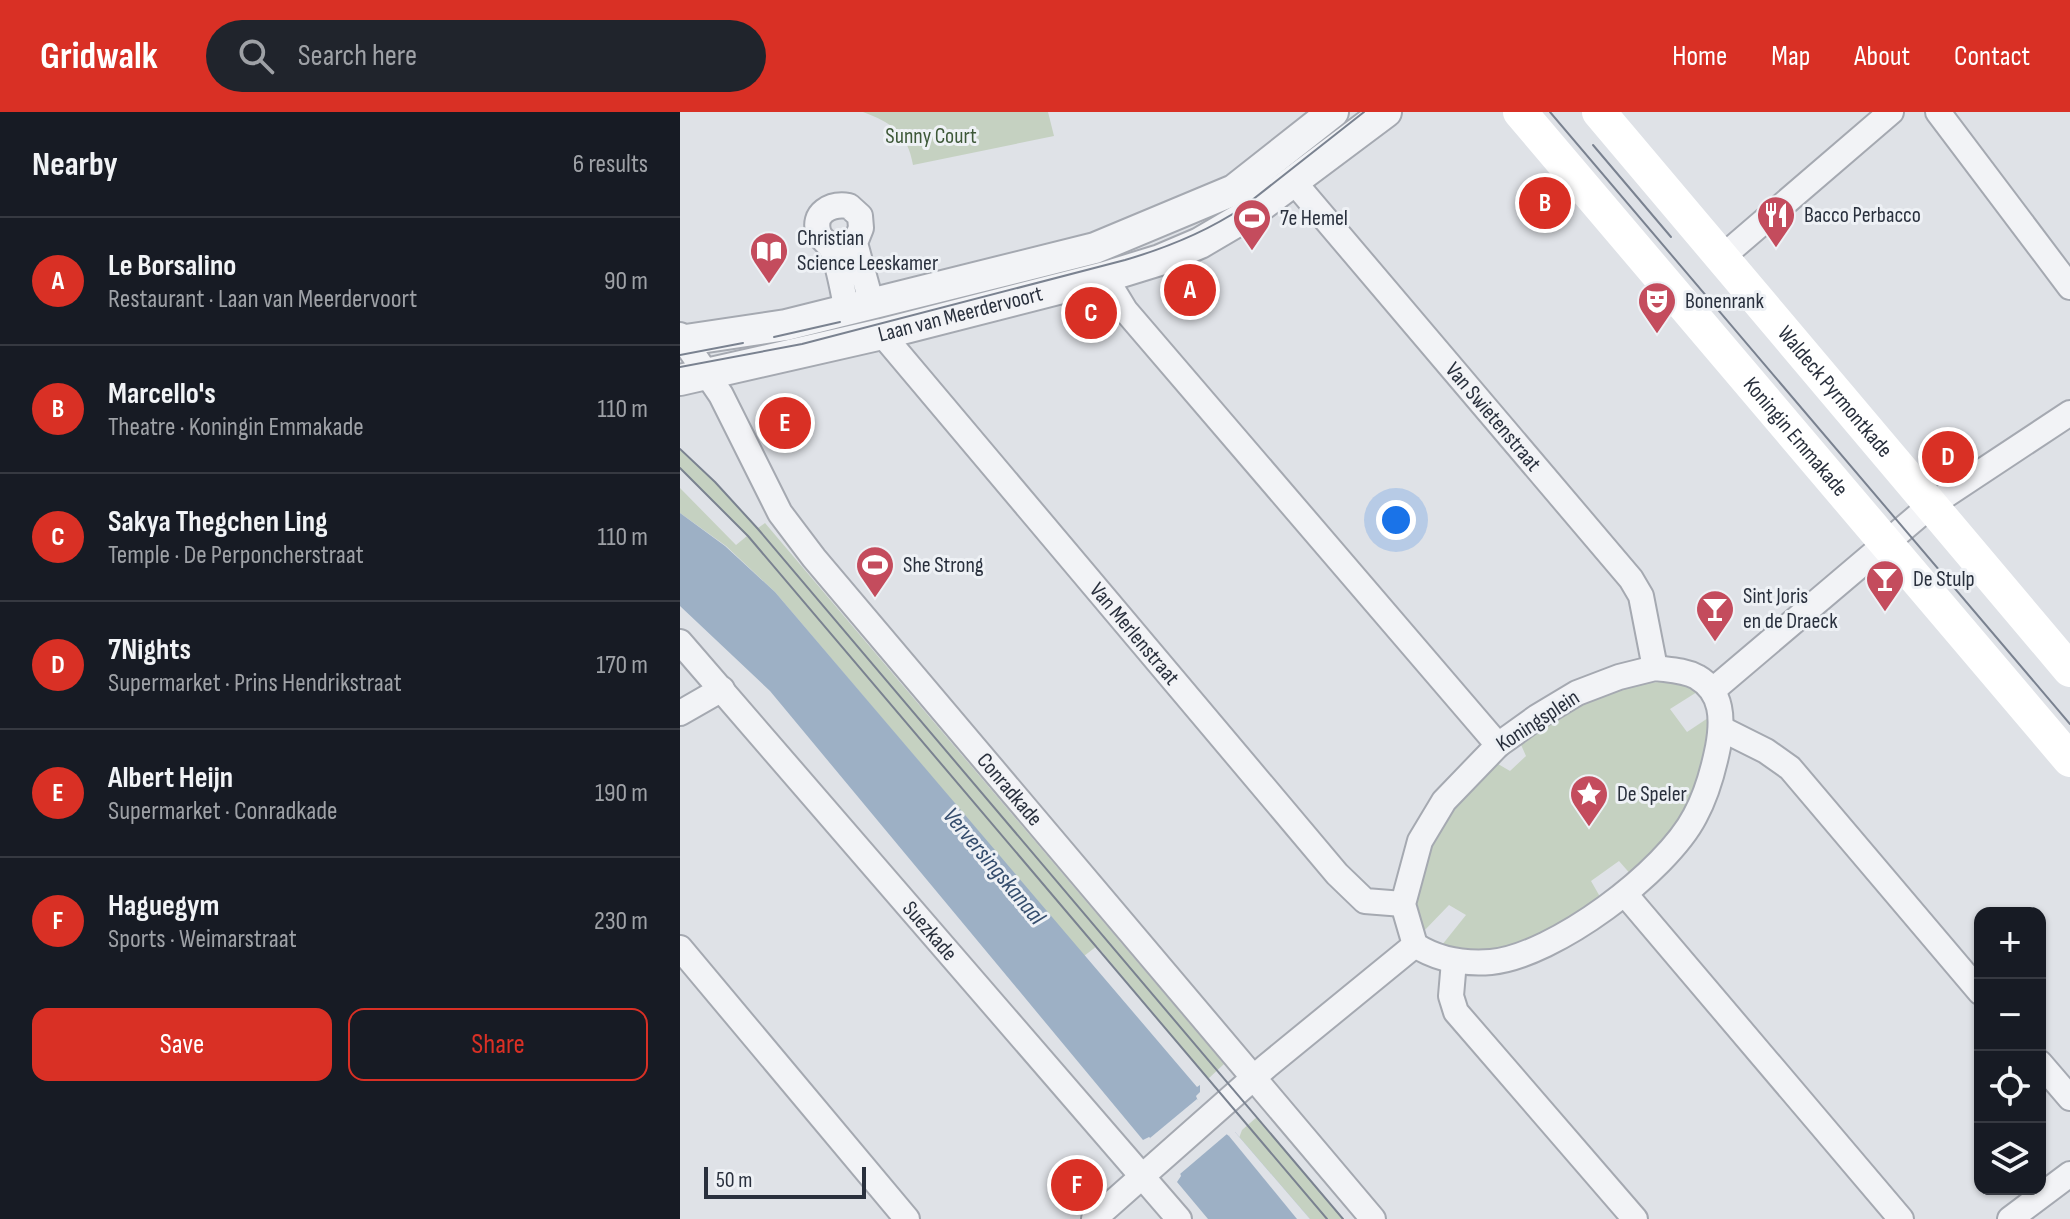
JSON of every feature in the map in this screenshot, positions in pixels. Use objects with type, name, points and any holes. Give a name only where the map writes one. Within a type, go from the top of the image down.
[{"type":"main road","name":"Koningin Emmakade","points":[[1520,112],[2070,760]]},
{"type":"main road","name":"Waldeck Pyrmontkade","points":[[1599,112],[2070,670]]},
{"type":"street","name":"Laan van Meerdervoort","points":[[681,339],[786,325],[1095,248],[1234,190],[1333,112]]},
{"type":"street","name":"Laan van Meerdervoort","points":[[693,376],[882,334],[1160,260],[1200,243],[1251,213],[1386,112]]},
{"type":"street","points":[[1721,258],[1891,112]]},
{"type":"street","points":[[1938,112],[2070,287]]},
{"type":"street","name":"Van Swietenstraat","points":[[1294,182],[1631,579],[1641,596],[1655,668]]},
{"type":"street","points":[[1105,277],[1136,323],[1498,745]]},
{"type":"street","name":"Van Merlenstraat","points":[[882,334],[1337,874],[1365,901],[1403,904]]},
{"type":"street","name":"Conradkade","points":[[681,339],[693,376],[721,395],[780,513],[814,558],[1373,1219]]},
{"type":"street","points":[[1403,904],[1415,945],[1432,956],[1454,961],[1492,962],[1537,948],[1582,925],[1625,894],[1661,859],[1694,819],[1711,780],[1722,729],[1713,690],[1931,505],[2070,413]]},
{"type":"street","name":"Suezkade","points":[[680,642],[1179,1219]]},
{"type":"street","name":"Koningsplein","points":[[1403,904],[1420,841],[1444,801],[1498,745],[1577,693],[1619,677],[1655,668],[1682,671],[1697,677],[1713,690]]},
{"type":"street","points":[[680,713],[722,689]]},
{"type":"street","points":[[1722,729],[1766,751],[1790,768],[1974,985]]},
{"type":"street","points":[[1625,894],[1901,1219]]},
{"type":"street","points":[[1094,1219],[1253,1079],[1415,945]]},
{"type":"street","points":[[680,948],[907,1219]]},
{"type":"street","points":[[1454,961],[1451,996],[1456,1012],[1635,1219]]},
{"type":"street","points":[[2046,1070],[2070,1098]]},
{"type":"street","points":[[2010,1219],[2070,1174]]},
{"type":"green space","name":"Sunny Court","points":[[863,112],[1048,112],[1054,136],[913,165],[907,145],[897,131]]},
{"type":"green space","points":[[680,449],[758,528],[765,523],[1224,1064],[1208,1079],[1097,946],[1084,956],[775,592],[726,546],[680,513],[680,488],[736,545],[747,536],[680,468]]},
{"type":"green space","points":[[1667,681],[1685,684],[1697,692],[1670,709],[1687,732],[1711,716],[1709,763],[1676,830],[1633,877],[1619,861],[1591,881],[1603,902],[1568,925],[1504,951],[1438,950],[1466,915],[1449,905],[1422,933],[1417,927],[1413,886],[1438,824],[1493,761],[1510,771],[1526,756],[1518,738],[1593,697],[1640,684]]},
{"type":"green space","points":[[1257,1117],[1343,1219],[1310,1219],[1239,1138],[1242,1130]]},
{"type":"water","name":"Verversingskanaal","points":[[680,513],[725,546],[775,592],[1197,1087],[1200,1085],[1196,1096],[1198,1101],[1225,1133],[1229,1136],[1235,1132],[1310,1219],[1208,1219],[1177,1182],[1181,1176],[1179,1170],[1153,1140],[1149,1137],[1143,1140],[770,691],[680,606]]},
{"type":"pier","points":[[1197,1099],[1227,1134],[1180,1174],[1150,1138]]},
{"type":"pier","points":[[1232,1132],[1310,1219],[1297,1219],[1229,1136]]},
{"type":"tram line","points":[[680,367],[802,344],[1125,260],[1171,245],[1242,208],[1364,112]]},
{"type":"tram line","points":[[1550,112],[2070,724]]},
{"type":"tram line","points":[[1593,145],[1671,237]]},
{"type":"tram line","points":[[774,337],[840,322]]},
{"type":"tram line","points":[[680,355],[743,343]]},
{"type":"tram line","points":[[680,449],[758,529],[1343,1219]]},
{"type":"tram line","points":[[680,468],[748,536],[1327,1219]]},
{"type":"place","name":"Marcello's","points":[[1545,203]]},
{"type":"place","name":"Bacco Perbacco","points":[[1776,249]]},
{"type":"place","name":"7e Hemel","points":[[1252,252]]},
{"type":"place","name":"Christian Science Leeskamer","points":[[769,285]]},
{"type":"place","name":"Le Borsalino","points":[[1190,290]]},
{"type":"place","name":"Sakya Thegchen Ling","points":[[1091,313]]},
{"type":"place","name":"Bonenrank","points":[[1657,335]]},
{"type":"place","name":"Albert Heijn","points":[[785,423]]},
{"type":"place","name":"7Nights","points":[[1948,457]]},
{"type":"place","name":"She Strong","points":[[875,599]]},
{"type":"place","name":"De Stulp","points":[[1885,613]]},
{"type":"place","name":"Sint Joris en de Draeck","points":[[1715,643]]},
{"type":"place","name":"De Speler","points":[[1589,828]]},
{"type":"place","name":"Haguegym","points":[[1077,1185]]}]
